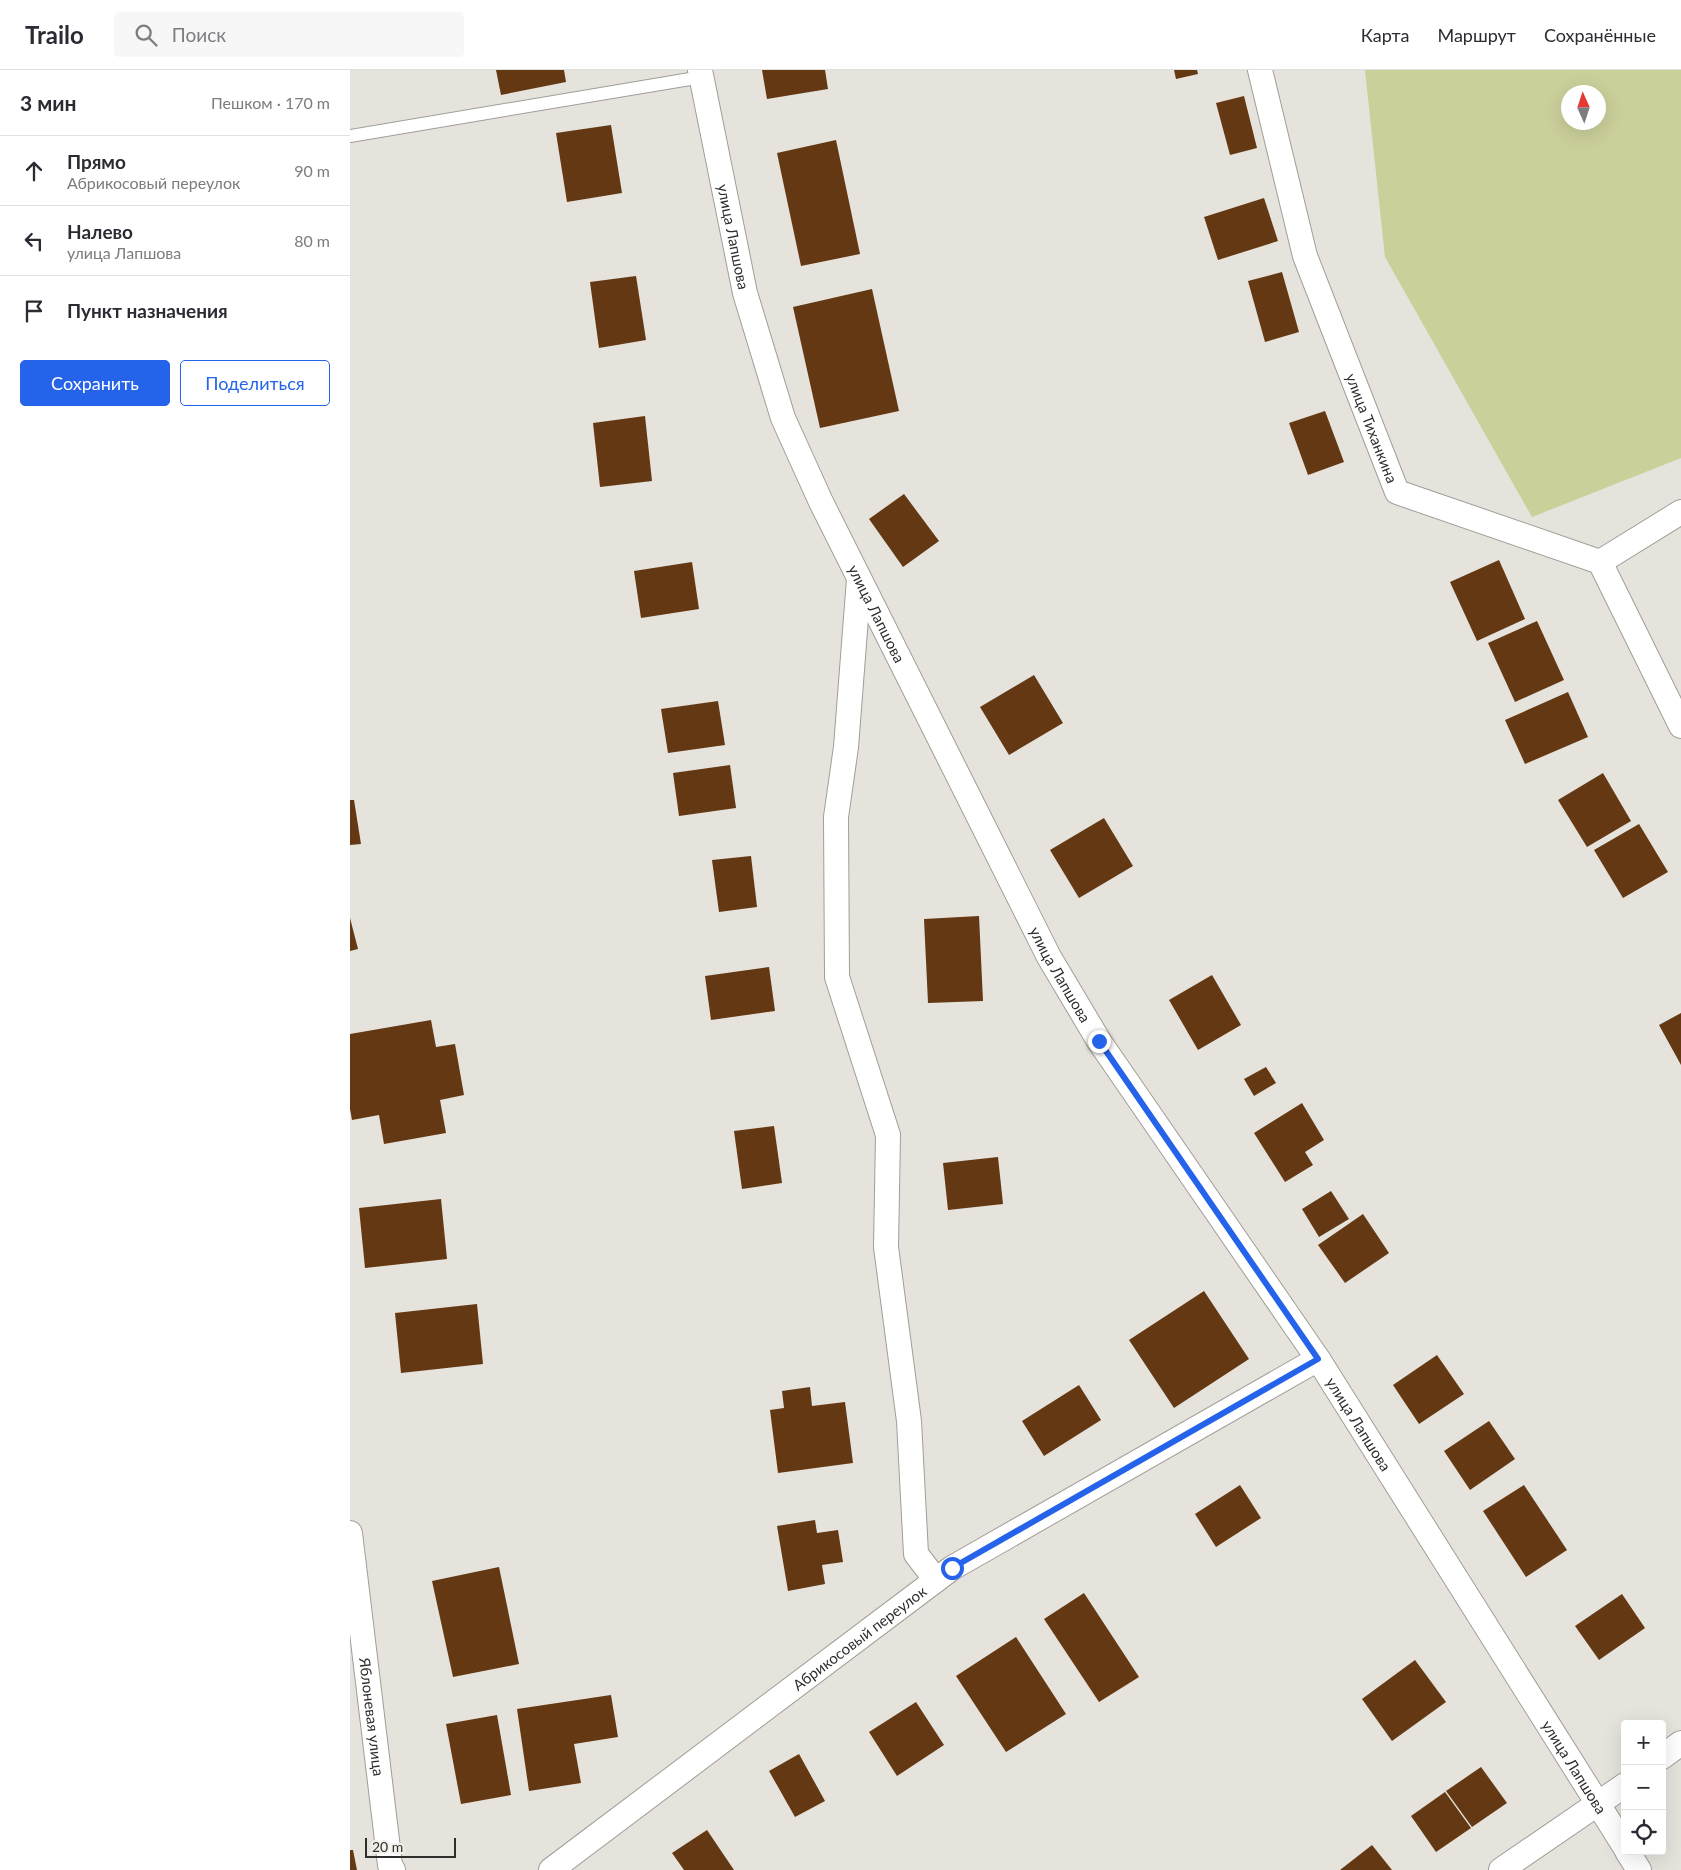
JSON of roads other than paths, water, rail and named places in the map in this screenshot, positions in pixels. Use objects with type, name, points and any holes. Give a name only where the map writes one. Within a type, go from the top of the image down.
[{"type":"street","name":"улица Тиханкина","points":[[1260,70],[1305,256],[1397,492],[1600,562]]},
{"type":"street","name":"улица Лапшова","points":[[701,73],[745,293],[783,418],[821,502],[1049,957],[1099,1041],[1318,1359],[1621,1841]]},
{"type":"street","points":[[1681,512],[1600,562],[1681,726]]},
{"type":"street","points":[[860,579],[846,747],[836,818],[837,978],[888,1135],[886,1246],[909,1421],[916,1554],[936,1580]]},
{"type":"street","name":"Абрикосовый переулок","points":[[550,1870],[952,1568],[1318,1359]]},
{"type":"street","name":"Яблоневая улица","points":[[350,1533],[389,1855],[393,1870]]},
{"type":"street","points":[[1666,1754],[1681,1743]]},
{"type":"street","points":[[1501,1870],[1621,1788]]},
{"type":"street","points":[[1630,1855],[1639,1870]]},
{"type":"lane","points":[[350,136],[701,73]]}]
